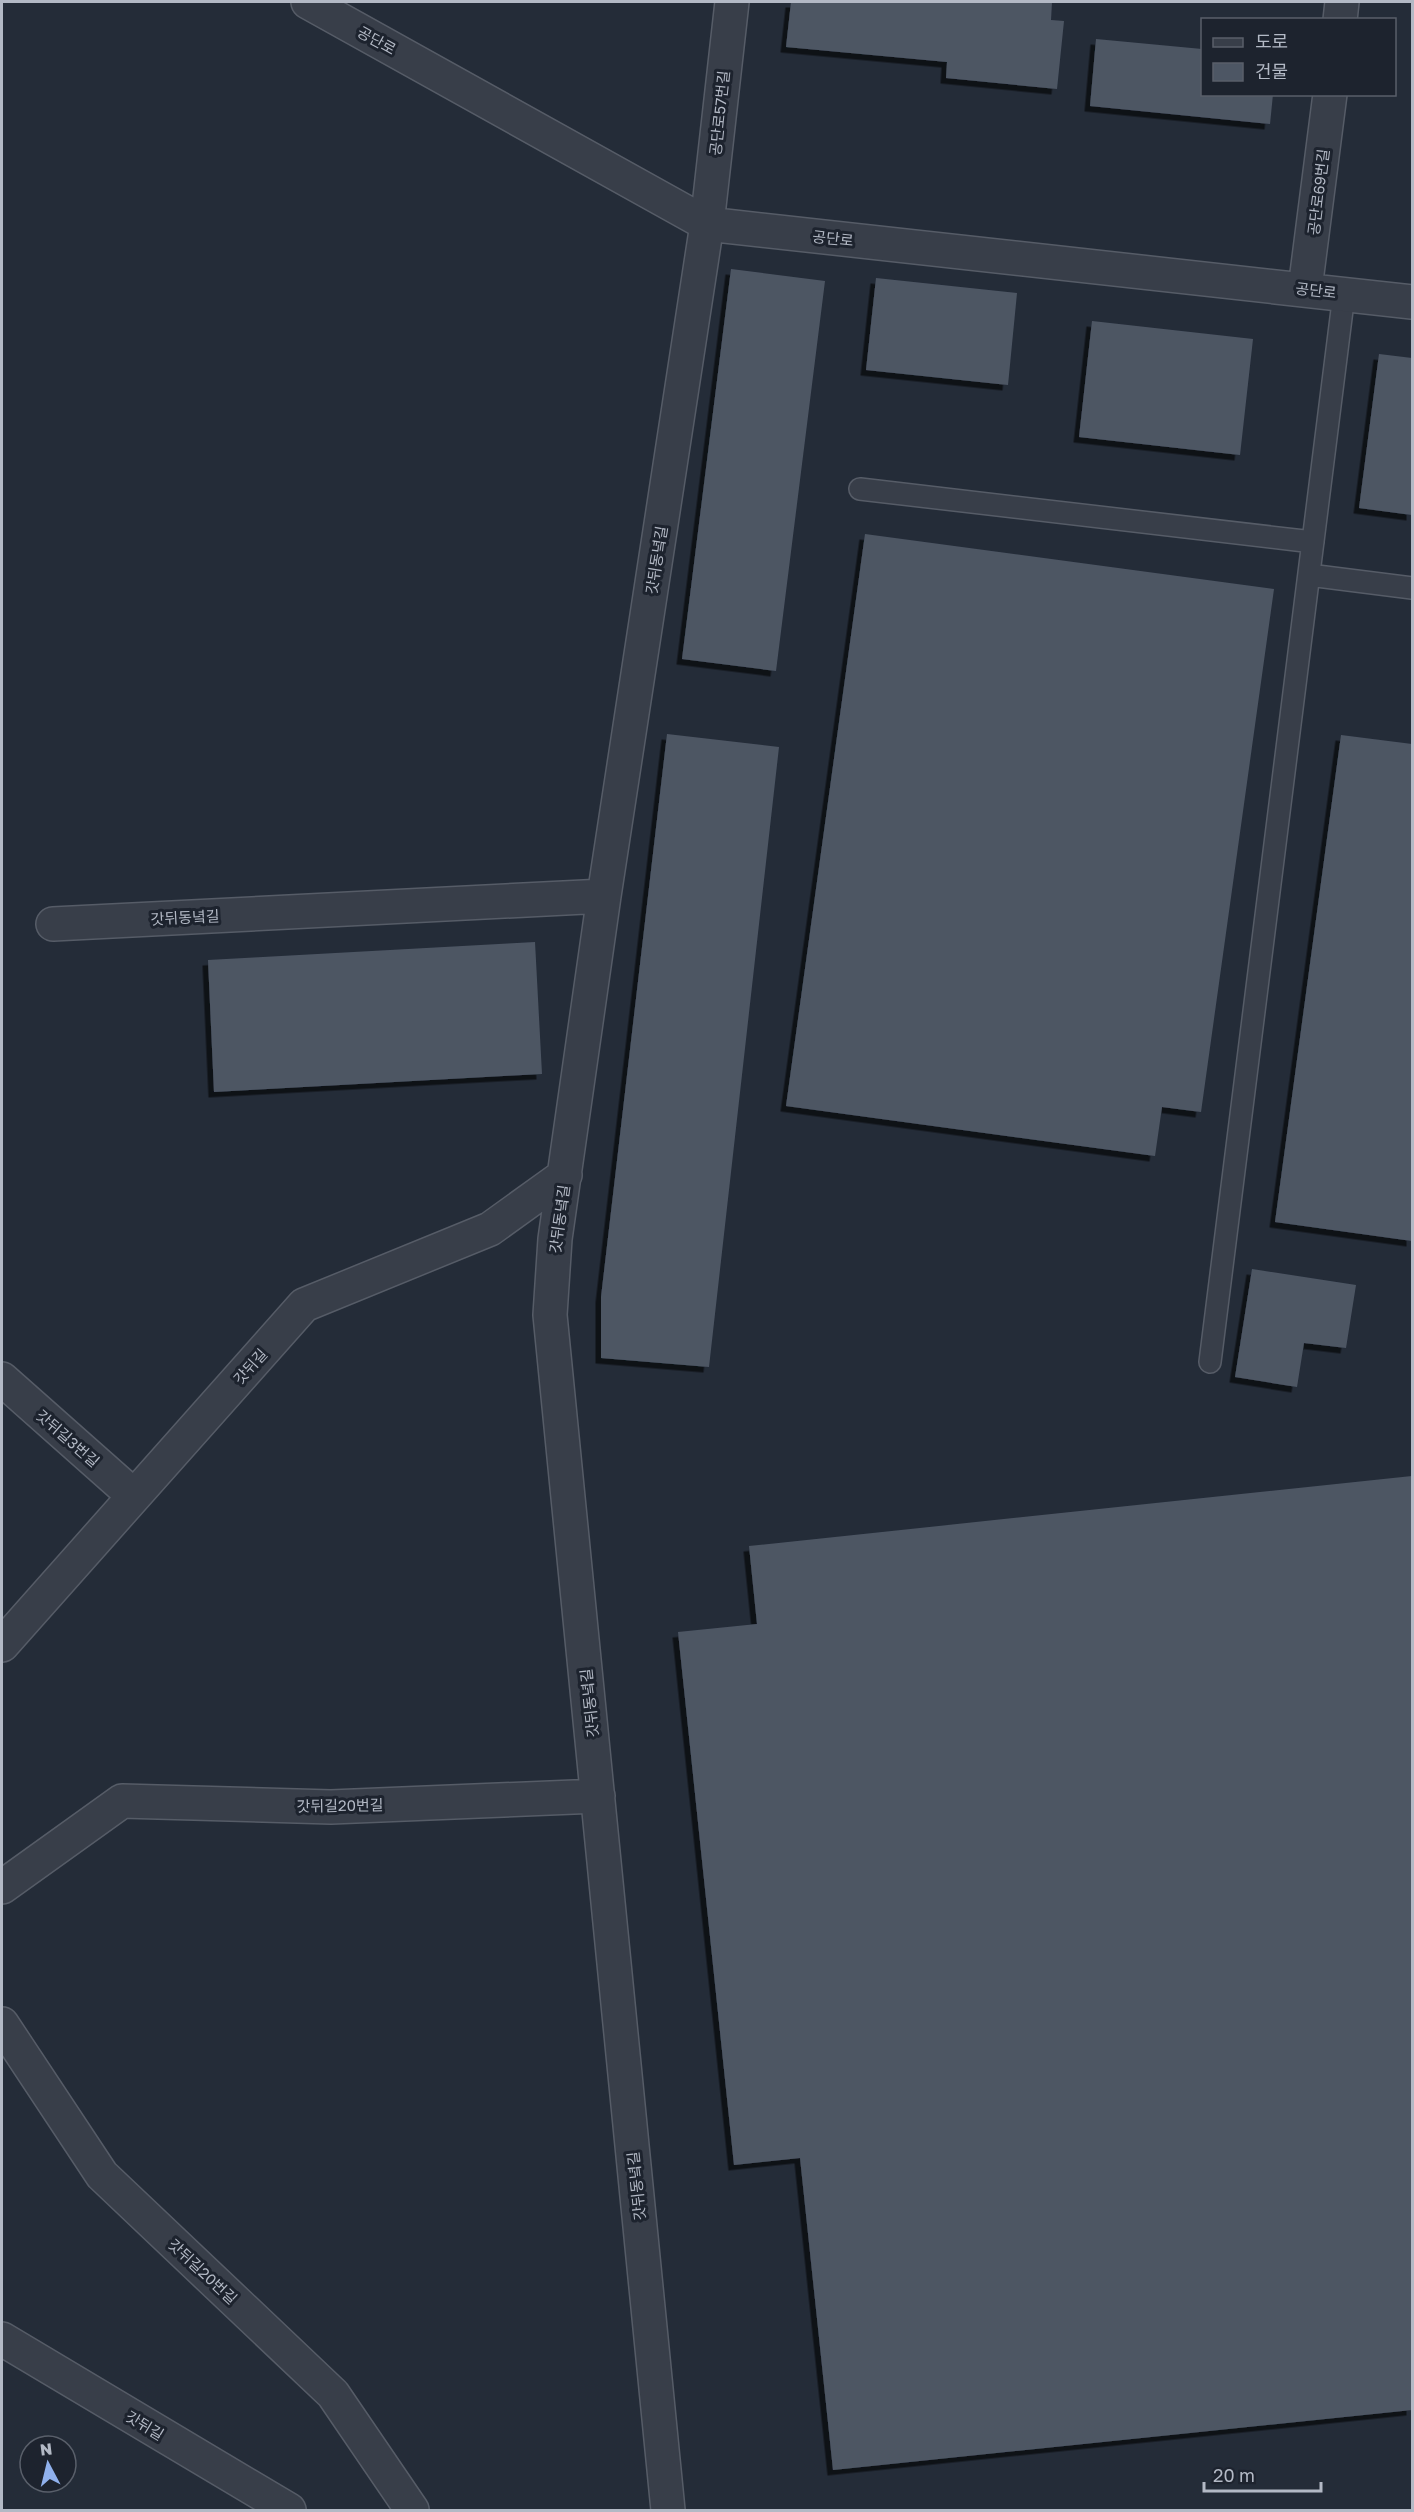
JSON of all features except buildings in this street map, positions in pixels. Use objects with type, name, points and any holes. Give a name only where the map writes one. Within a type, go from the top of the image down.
[{"type":"street","name":"공단로","points":[[308,2],[707,224],[1413,302]]},
{"type":"street","name":"공단로57번길","points":[[707,224],[732,2]]},
{"type":"street","points":[[1340,18],[1342,2]]},
{"type":"street","name":"공단로69번길","points":[[1305,289],[1330,96]]},
{"type":"street","name":"갓뒤동녘길","points":[[668,2511],[550,1315],[555,1239],[604,896],[707,224]]},
{"type":"street","name":"갓뒤동녘길","points":[[53,924],[604,896]]},
{"type":"street","name":"갓뒤길","points":[[2,1645],[304,1305],[490,1229],[565,1175]]},
{"type":"street","name":"갓뒤길3번길","points":[[2,1379],[134,1496]]},
{"type":"street","name":"갓뒤길20번길","points":[[2,1887],[122,1801],[331,1807],[598,1796]]},
{"type":"street","name":"갓뒤길20번길","points":[[2,2024],[102,2175],[333,2394],[412,2511]]},
{"type":"street","name":"갓뒤길","points":[[2,2339],[289,2511]]},
{"type":"street","points":[[226,2473],[242,2511]]},
{"type":"lane","points":[[1210,1362],[1344,294]]},
{"type":"lane","points":[[860,489],[1313,542]]},
{"type":"lane","points":[[1309,575],[1413,588]]}]
